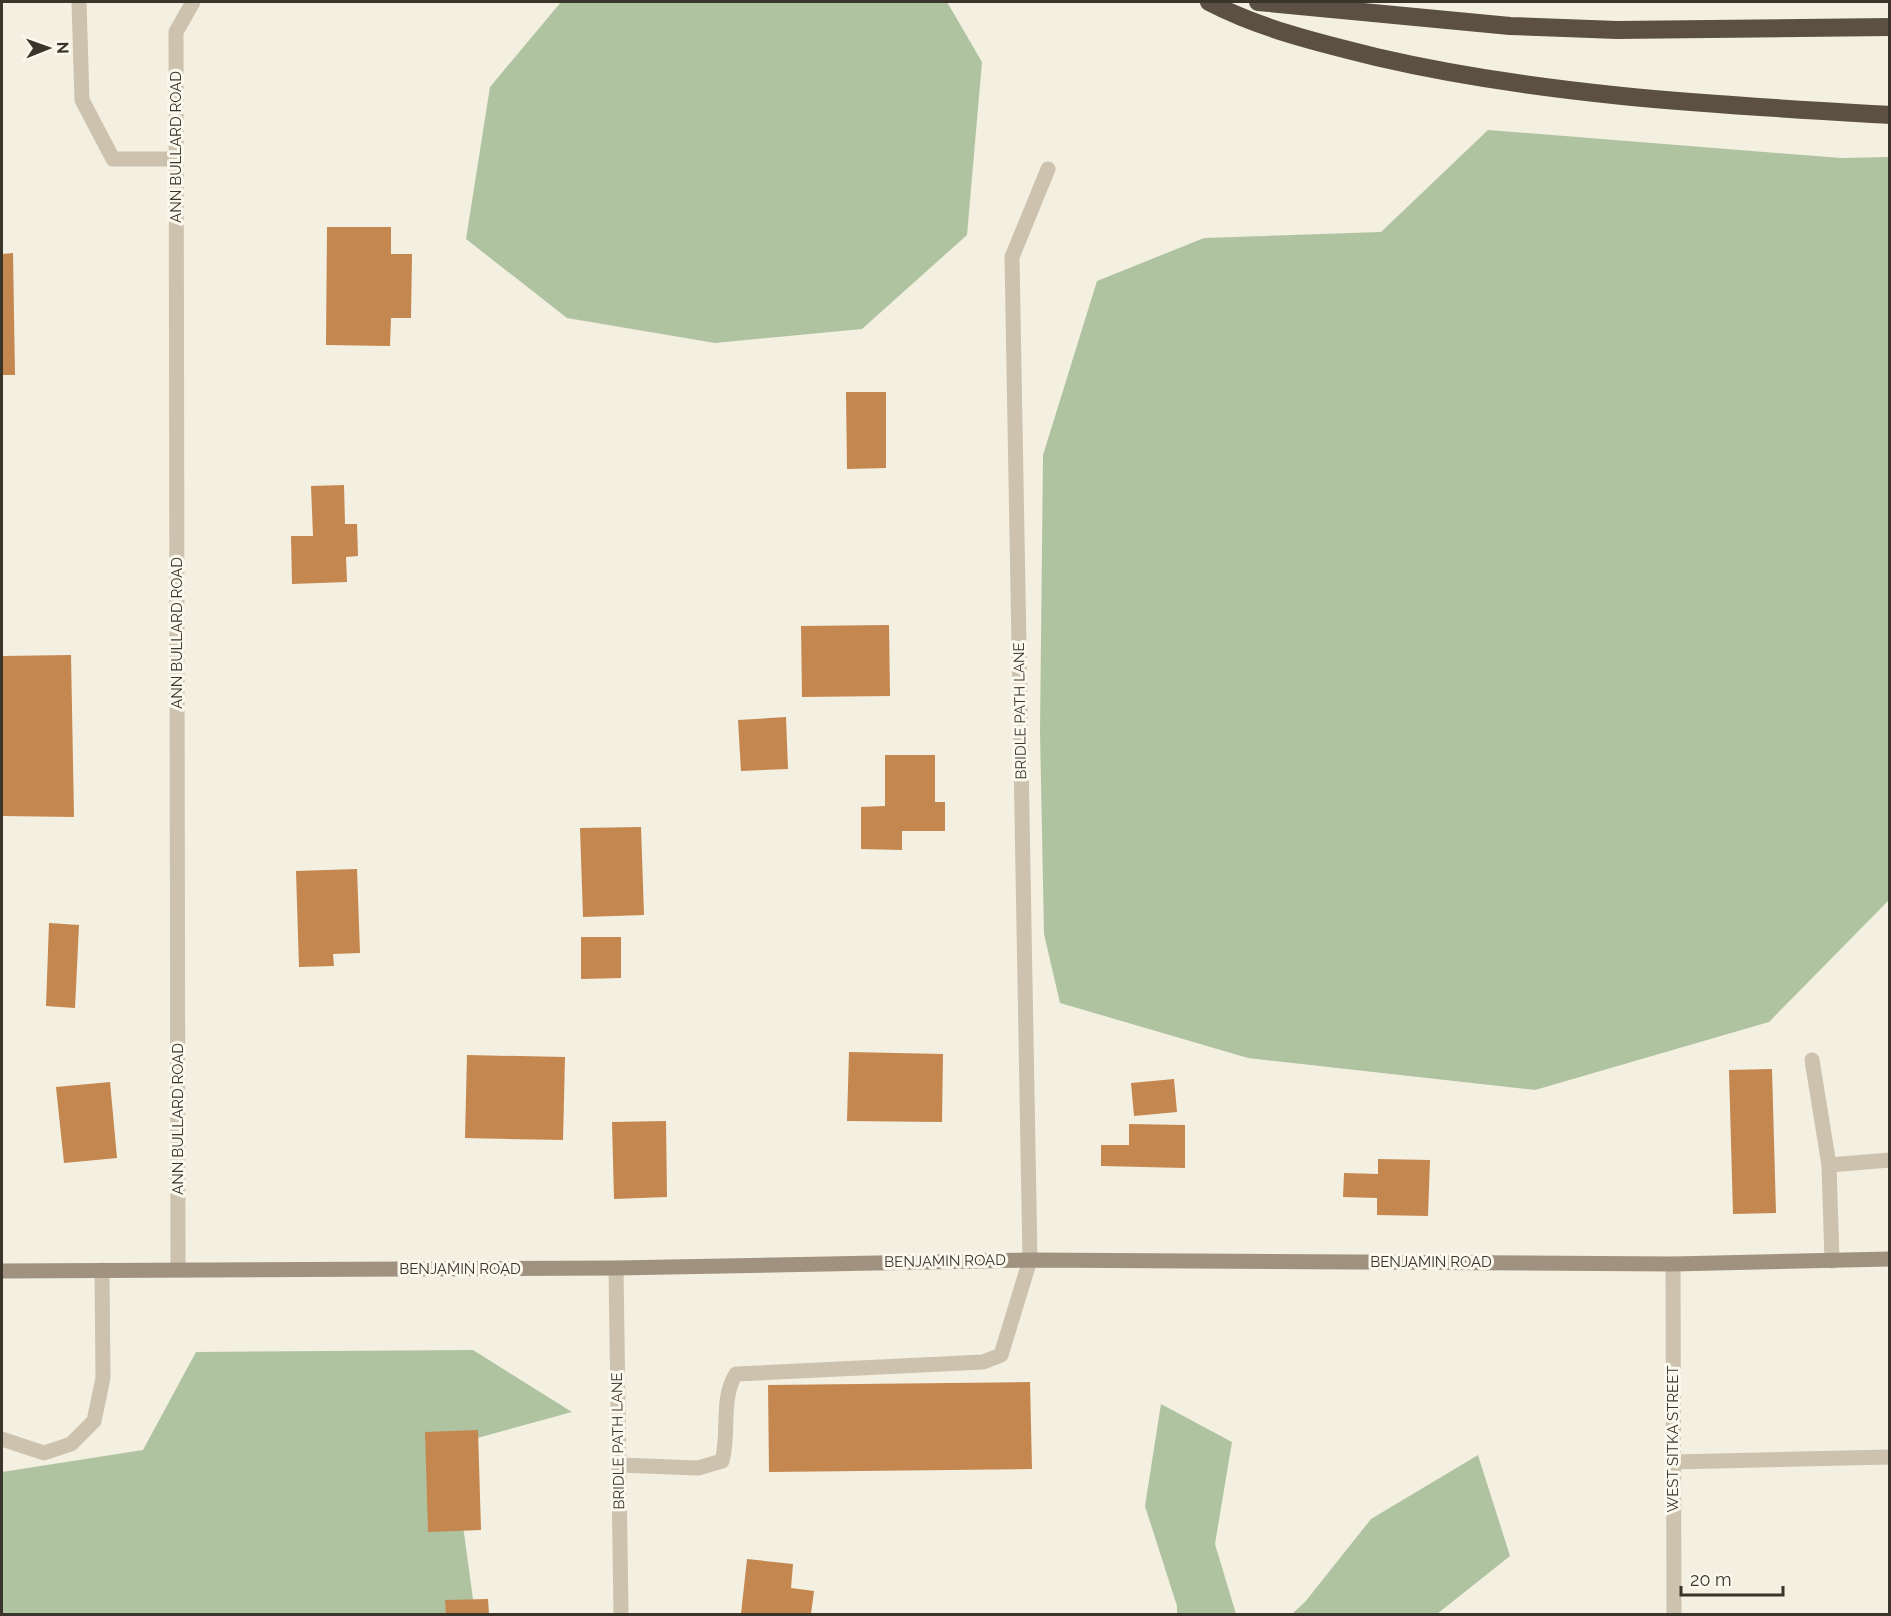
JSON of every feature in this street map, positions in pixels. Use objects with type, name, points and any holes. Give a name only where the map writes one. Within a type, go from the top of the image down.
[{"type":"highway","points":[[1209,2],[1243,19],[1303,38],[1436,71],[1539,86],[1636,96],[1890,115]]},
{"type":"highway","points":[[1258,2],[1498,25],[1605,30],[1721,31],[1890,27]]},
{"type":"street","points":[[79,2],[82,100],[113,159],[176,159]]},
{"type":"street","name":"ANN BULLARD ROAD","points":[[178,1269],[176,32],[193,2]]},
{"type":"street","name":"BRIDLE PATH LANE","points":[[619,1465],[698,1468],[722,1461],[727,1444],[727,1388],[736,1374],[983,1362],[1001,1354],[1009,1337],[1030,1260],[1012,257],[1048,169]]},
{"type":"street","points":[[1812,1060],[1829,1165],[1832,1261]]},
{"type":"street","points":[[1829,1165],[1890,1160]]},
{"type":"street","name":"BENJAMIN ROAD","points":[[2,1271],[616,1268],[1030,1260],[1673,1264],[1890,1259]]},
{"type":"street","name":"WEST SITKA STREET","points":[[1673,1264],[1674,1614]]},
{"type":"street","name":"BRIDLE PATH LANE","points":[[616,1268],[621,1614]]},
{"type":"street","points":[[2,1439],[44,1453],[71,1444],[94,1421],[103,1378],[102,1270]]},
{"type":"street","points":[[1674,1462],[1890,1457]]},
{"type":"green space","points":[[561,2],[947,2],[982,62],[967,235],[862,329],[715,343],[567,318],[466,239],[490,87]]},
{"type":"green space","points":[[1488,130],[1841,158],[1889,157],[1889,900],[1769,1022],[1535,1090],[1248,1058],[1060,1003],[1044,934],[1040,731],[1043,455],[1097,281],[1204,238],[1381,232]]},
{"type":"green space","points":[[473,1350],[572,1412],[452,1445],[475,1614],[2,1614],[2,1472],[143,1450],[196,1352]]},
{"type":"green space","points":[[1161,1404],[1232,1442],[1215,1544],[1236,1614],[1177,1614],[1177,1606],[1145,1506]]},
{"type":"green space","points":[[1478,1455],[1510,1556],[1437,1614],[1292,1614],[1305,1602],[1371,1519]]},
{"type":"building","points":[[327,227],[391,227],[391,254],[412,254],[411,318],[391,318],[390,346],[326,345]]},
{"type":"building","points":[[13,253],[15,375],[2,375],[2,254]]},
{"type":"building","points":[[846,392],[886,392],[886,468],[847,469]]},
{"type":"building","points":[[344,485],[345,524],[357,524],[358,556],[346,557],[347,582],[292,584],[291,536],[313,536],[311,486]]},
{"type":"building","points":[[889,625],[890,696],[802,697],[801,626]]},
{"type":"building","points":[[71,655],[74,817],[2,816],[2,656]]},
{"type":"building","points":[[786,717],[788,769],[741,771],[738,720]]},
{"type":"building","points":[[885,755],[935,755],[935,802],[945,802],[945,831],[902,831],[902,850],[861,849],[861,807],[885,806]]},
{"type":"building","points":[[641,827],[644,915],[583,917],[580,828]]},
{"type":"building","points":[[357,869],[360,953],[333,954],[334,966],[299,967],[296,871]]},
{"type":"building","points":[[49,923],[79,925],[75,1008],[46,1006]]},
{"type":"building","points":[[581,937],[621,937],[621,978],[581,979]]},
{"type":"building","points":[[849,1052],[943,1054],[942,1122],[847,1121]]},
{"type":"building","points":[[467,1055],[565,1057],[563,1140],[465,1138]]},
{"type":"building","points":[[1772,1069],[1776,1213],[1733,1214],[1729,1070]]},
{"type":"building","points":[[1174,1079],[1177,1112],[1134,1116],[1131,1083]]},
{"type":"building","points":[[110,1082],[117,1158],[64,1163],[56,1087]]},
{"type":"building","points":[[666,1121],[667,1197],[614,1199],[612,1122]]},
{"type":"building","points":[[1129,1124],[1185,1125],[1185,1168],[1101,1166],[1101,1145],[1129,1145]]},
{"type":"building","points":[[1378,1159],[1430,1160],[1428,1216],[1377,1215],[1377,1198],[1343,1197],[1344,1173],[1378,1174]]},
{"type":"building","points":[[1030,1382],[1032,1469],[769,1472],[768,1385]]},
{"type":"building","points":[[478,1430],[481,1530],[428,1532],[425,1432]]},
{"type":"building","points":[[747,1559],[793,1564],[791,1588],[814,1591],[811,1614],[741,1614]]},
{"type":"building","points":[[488,1599],[489,1614],[446,1614],[445,1600]]}]
